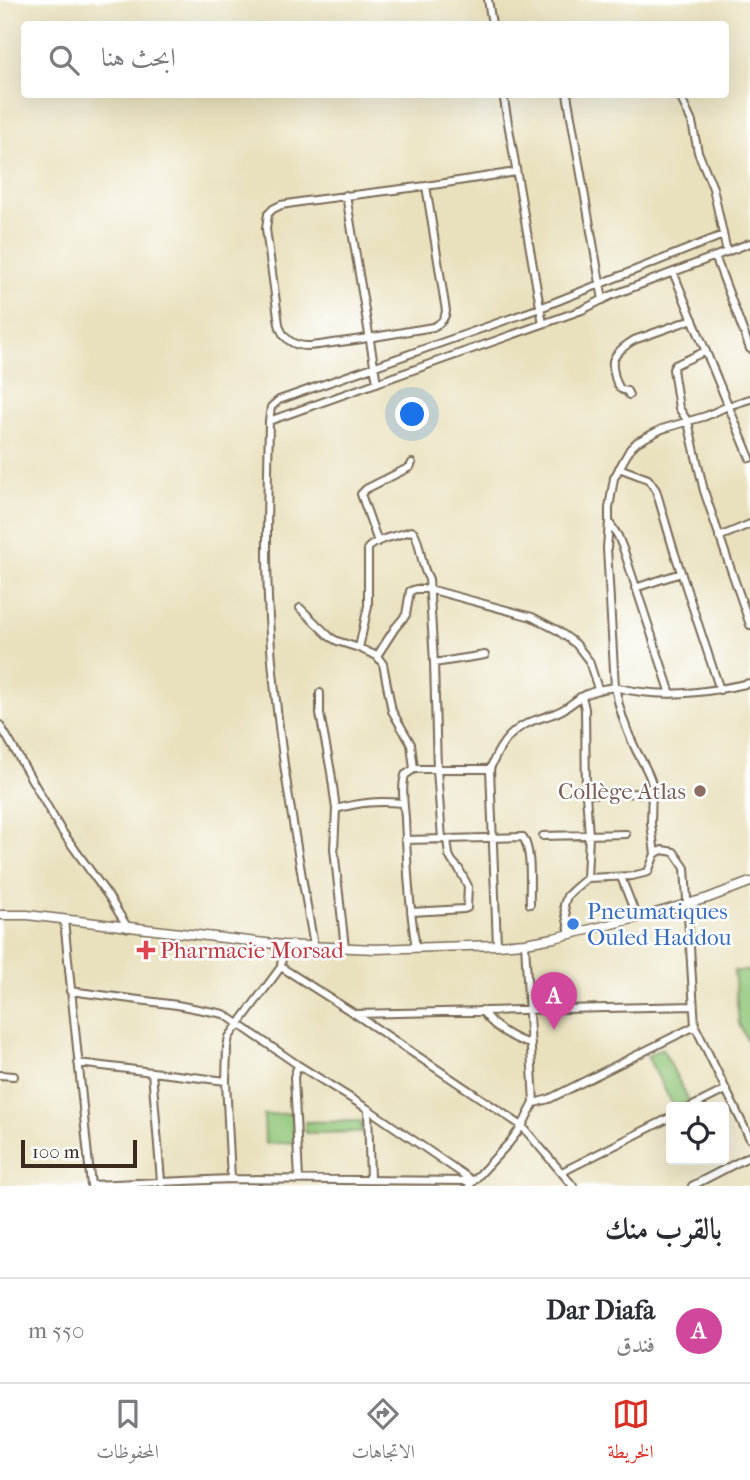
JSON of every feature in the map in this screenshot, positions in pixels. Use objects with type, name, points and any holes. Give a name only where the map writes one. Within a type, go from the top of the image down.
[{"type":"street","points":[[488,0],[492,21]]},
{"type":"street","points":[[504,98],[543,324]]},
{"type":"street","points":[[568,98],[603,300]]},
{"type":"street","points":[[681,98],[692,122],[698,152],[713,188],[727,252]]},
{"type":"street","points":[[426,186],[445,300],[446,316],[439,324],[370,338],[306,346],[285,338],[280,332],[267,240],[268,214],[281,205],[516,172]]},
{"type":"street","points":[[346,195],[377,383]]},
{"type":"street","points":[[314,946],[289,798],[269,620],[267,570],[271,407],[279,400],[600,285],[723,235]]},
{"type":"street","points":[[269,421],[590,307],[750,243]]},
{"type":"street","points":[[715,256],[750,349]]},
{"type":"street","points":[[673,272],[750,458]]},
{"type":"street","points":[[629,395],[618,386],[613,364],[616,355],[629,342],[692,319]]},
{"type":"street","points":[[706,351],[673,367],[679,408],[688,422],[704,491],[750,625]]},
{"type":"street","points":[[570,934],[564,905],[573,890],[587,878],[621,877],[648,872],[655,853],[652,840],[650,775],[629,736],[615,687],[607,548],[614,478],[630,449],[637,442],[662,429],[750,399]]},
{"type":"street","points":[[378,542],[362,491],[410,467],[412,463]]},
{"type":"street","points":[[619,468],[648,479],[656,490],[720,690]]},
{"type":"street","points":[[609,522],[621,543],[671,694]]},
{"type":"street","points":[[719,537],[750,524]]},
{"type":"street","points":[[359,648],[368,606],[367,552],[370,545],[414,532],[424,572],[429,579],[437,769],[444,839],[449,855],[467,886],[467,908],[411,912]]},
{"type":"street","points":[[635,588],[681,573]]},
{"type":"street","points":[[377,656],[406,615],[410,591],[429,589],[532,617],[557,630],[576,644],[589,661],[598,689]]},
{"type":"street","points":[[300,608],[330,637],[377,656],[383,664],[393,715],[411,744],[414,769]]},
{"type":"street","points":[[434,663],[485,655]]},
{"type":"street","points":[[497,944],[490,768],[501,744],[528,723],[561,711],[580,697],[598,689],[615,687],[637,692],[698,693],[750,683]]},
{"type":"street","points":[[320,693],[320,714],[336,809],[334,849],[345,948]]},
{"type":"street","points":[[580,697],[585,709],[589,835],[587,878]]},
{"type":"street","points":[[0,725],[61,830],[128,928]]},
{"type":"street","points":[[416,948],[405,840],[404,780],[407,773],[414,769],[490,768]]},
{"type":"street","points":[[586,794],[652,793]]},
{"type":"street","points":[[336,809],[380,801],[403,803]]},
{"type":"street","points":[[543,836],[626,834]]},
{"type":"street","points":[[405,840],[523,838],[526,840],[528,853],[530,904]]},
{"type":"street","points":[[655,853],[662,850],[674,852],[682,861],[687,875],[695,1026],[750,1139]]},
{"type":"street","points":[[621,877],[637,918]]},
{"type":"street","points":[[0,915],[27,915],[283,945],[416,948],[525,943],[687,905],[750,882]]},
{"type":"street","points":[[64,920],[91,1185],[231,1180],[471,1183],[509,1143],[534,1103],[525,943]]},
{"type":"street","points":[[231,1180],[226,1081],[229,1037],[281,967],[283,945]]},
{"type":"street","points":[[281,967],[522,1126],[562,1172],[568,1184]]},
{"type":"street","points":[[70,991],[224,1014],[368,1109],[471,1183]]},
{"type":"street","points":[[355,1014],[693,1006]]},
{"type":"street","points":[[482,1010],[495,1024],[521,1042],[531,1044]]},
{"type":"street","points":[[534,1103],[549,1100],[695,1026]]},
{"type":"street","points":[[78,1063],[226,1081]]},
{"type":"street","points":[[298,1065],[294,1077],[299,1180]]},
{"type":"street","points":[[152,1072],[161,1181]]},
{"type":"street","points":[[0,1075],[14,1076]]},
{"type":"street","points":[[701,1102],[725,1090]]},
{"type":"street","points":[[368,1109],[370,1180]]},
{"type":"street","points":[[562,1172],[666,1120]]},
{"type":"street","points":[[692,1186],[750,1156]]},
{"type":"green space","points":[[734,971],[750,971],[750,1045],[739,1024]]},
{"type":"green space","points":[[662,1048],[689,1101],[671,1102],[647,1056]]},
{"type":"green space","points":[[293,1113],[294,1142],[265,1144],[264,1115]]},
{"type":"green space","points":[[361,1121],[362,1132],[305,1133],[305,1122]]},
{"type":"place","name":"Collège Atlas","points":[[700,791]]},
{"type":"place","name":"Pneumatiques Ouled Haddou","points":[[573,924]]},
{"type":"place","name":"Pharmacie Morsad","points":[[146,950]]},
{"type":"place","name":"Dar Diafa","points":[[554,1030]]}]
